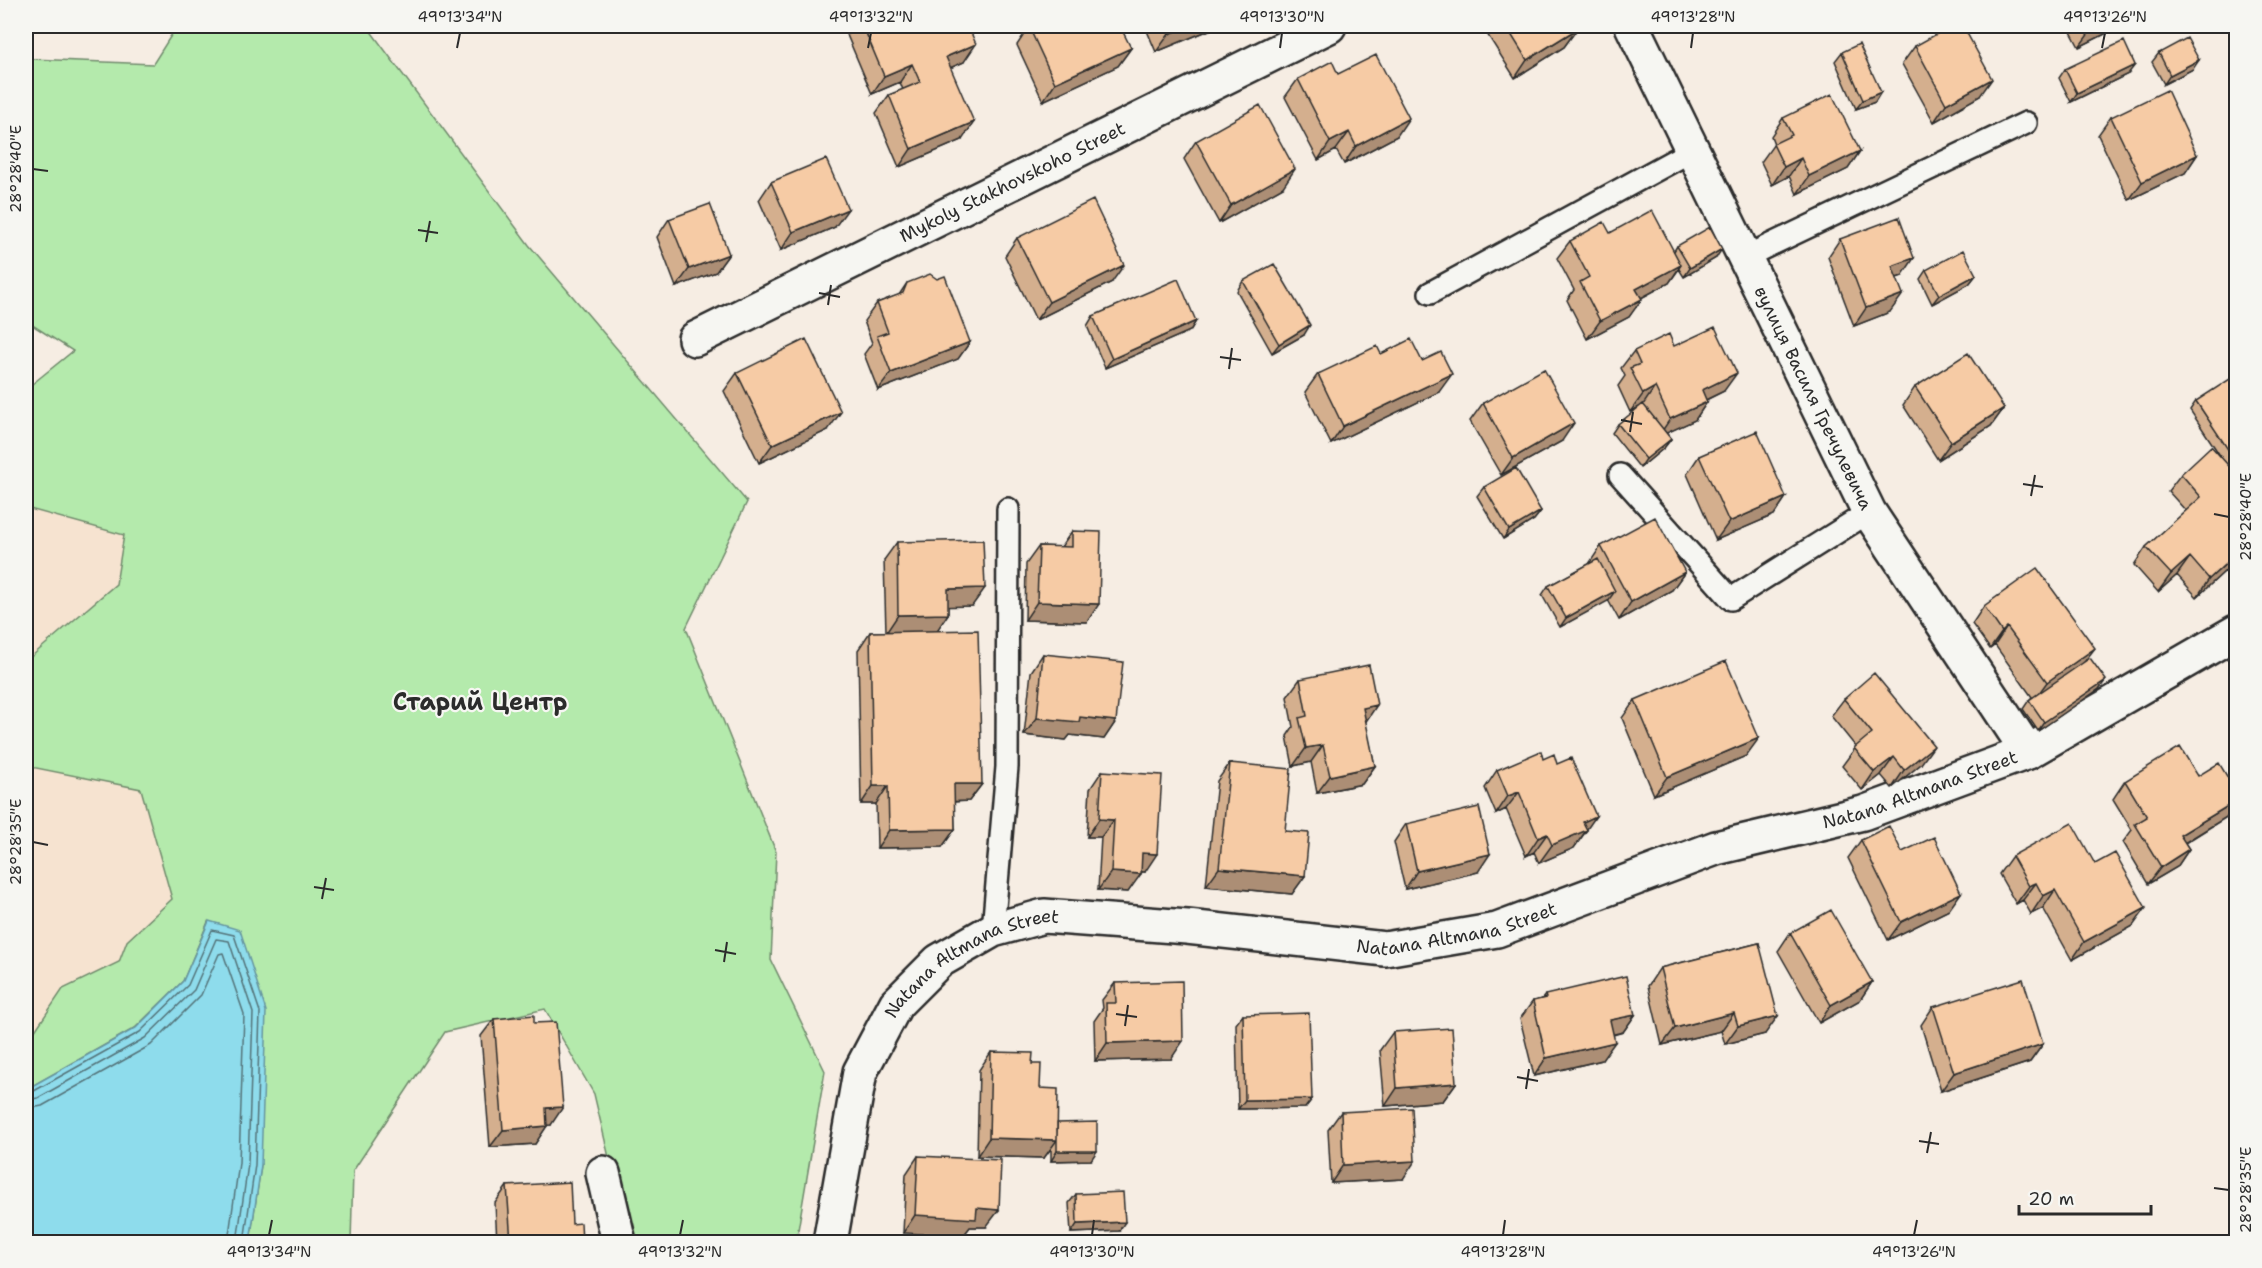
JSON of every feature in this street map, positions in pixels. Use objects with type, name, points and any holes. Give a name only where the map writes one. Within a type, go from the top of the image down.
[{"type":"street","name":"Mykoly Stakhovskoho Street","points":[[695,339],[1329,26]]},
{"type":"street","name":"вулиця Василя Гречулевича","points":[[1632,26],[1869,512],[2028,752]]},
{"type":"street","name":"Natana Altmana Street","points":[[830,1242],[860,1072],[896,1004],[939,960],[993,930],[1044,916],[1187,927],[1385,949],[1497,930],[1716,848],[1863,813],[2028,752],[2236,632]]},
{"type":"street","points":[[603,1173],[620,1242]]},
{"type":"lane","points":[[1745,257],[2026,123]]},
{"type":"lane","points":[[1430,292],[1693,150]]},
{"type":"lane","points":[[1620,475],[1731,599],[1869,512]]},
{"type":"lane","points":[[993,930],[1007,767],[1008,509]]},
{"type":"shaded area","points":[[26,508],[124,534],[116,584],[26,661]]},
{"type":"shaded area","points":[[26,766],[141,789],[172,899],[127,941],[119,962],[63,989],[26,1044]]},
{"type":"green space","points":[[177,26],[367,26],[529,245],[747,502],[686,628],[776,852],[771,960],[825,1071],[796,1242],[629,1242],[594,1094],[545,1009],[445,1032],[353,1171],[351,1242],[250,1242],[261,1165],[208,922],[183,981],[135,1028],[32,1086],[26,1087],[26,1044],[63,989],[119,962],[127,941],[172,899],[141,789],[26,766],[26,661],[116,584],[124,535],[26,508],[26,389],[73,351],[26,321],[26,61],[31,59],[153,64]]},
{"type":"water","points":[[209,921],[240,930],[266,1011],[261,1165],[250,1242],[26,1242],[26,1087],[32,1086],[136,1028],[183,981]]},
{"type":"building","points":[[863,26],[968,26],[976,44],[946,57],[974,122],[911,149],[889,95],[920,82],[912,64],[884,76]]},
{"type":"building","points":[[1120,26],[1131,48],[1055,83],[1029,27]]},
{"type":"building","points":[[1165,26],[1189,26],[1169,34]]},
{"type":"building","points":[[1506,26],[1575,26],[1577,29],[1527,60]]},
{"type":"building","points":[[1951,26],[1963,26],[1992,79],[1946,104],[1915,46]]},
{"type":"building","points":[[2187,38],[2199,60],[2170,75],[2159,53]]},
{"type":"building","points":[[2124,41],[2135,65],[2077,93],[2065,69]]},
{"type":"building","points":[[1859,44],[1881,92],[1863,100],[1842,52]]},
{"type":"building","points":[[1376,55],[1409,118],[1356,146],[1349,132],[1330,142],[1298,79],[1332,61],[1338,74]]},
{"type":"building","points":[[2167,90],[2197,155],[2142,182],[2111,117]]},
{"type":"building","points":[[1832,94],[1860,151],[1809,176],[1801,158],[1784,167],[1773,144],[1792,135],[1783,118]]},
{"type":"building","points":[[1260,105],[1295,169],[1231,205],[1196,141]]},
{"type":"building","points":[[826,159],[848,209],[793,232],[771,182]]},
{"type":"building","points":[[1093,200],[1124,265],[1049,302],[1017,238]]},
{"type":"building","points":[[710,204],[729,254],[689,269],[669,219]]},
{"type":"building","points":[[1652,210],[1681,265],[1636,289],[1642,299],[1600,321],[1580,282],[1589,277],[1570,241],[1604,222],[1610,233]]},
{"type":"building","points":[[1899,217],[1914,258],[1892,266],[1903,294],[1866,308],[1840,239]]},
{"type":"building","points":[[1710,227],[1722,249],[1690,268],[1677,246]]},
{"type":"building","points":[[1963,250],[1976,275],[1939,295],[1926,270]]},
{"type":"building","points":[[1274,264],[1310,325],[1279,344],[1243,281]]},
{"type":"building","points":[[930,274],[937,279],[945,276],[970,342],[891,373],[877,336],[888,332],[877,303],[903,293],[907,283]]},
{"type":"building","points":[[1178,279],[1196,321],[1112,359],[1093,316]]},
{"type":"building","points":[[1715,327],[1737,373],[1702,390],[1707,402],[1670,419],[1655,387],[1643,394],[1630,368],[1640,364],[1634,351],[1669,334],[1674,346]]},
{"type":"building","points":[[806,339],[841,412],[772,445],[737,373]]},
{"type":"building","points":[[1411,339],[1422,361],[1441,352],[1452,374],[1343,426],[1318,374],[1377,346],[1381,354]]},
{"type":"building","points":[[1968,353],[2004,408],[1951,442],[1915,387]]},
{"type":"building","points":[[1544,369],[1574,423],[1513,458],[1483,403]]},
{"type":"building","points":[[2233,377],[2236,383],[2236,455],[2233,457],[2196,401]]},
{"type":"building","points":[[1643,404],[1671,439],[1646,459],[1618,424]]},
{"type":"building","points":[[1757,431],[1786,497],[1729,522],[1699,456]]},
{"type":"building","points":[[2211,446],[2236,474],[2236,554],[2209,579],[2190,557],[2171,574],[2146,547],[2201,497],[2181,474]]},
{"type":"building","points":[[1516,468],[1541,511],[1509,530],[1484,487]]},
{"type":"building","points":[[1655,517],[1685,572],[1631,602],[1601,546]]},
{"type":"building","points":[[1072,531],[1101,532],[1099,604],[1037,602],[1039,546],[1072,547]]},
{"type":"building","points":[[983,540],[985,588],[948,589],[948,614],[898,615],[897,542]]},
{"type":"building","points":[[1598,559],[1615,591],[1566,618],[1548,586]]},
{"type":"building","points":[[2037,568],[2095,648],[2047,682],[2007,627],[2002,632],[1984,606]]},
{"type":"building","points":[[978,630],[982,784],[954,784],[955,829],[889,830],[888,786],[873,786],[870,632]]},
{"type":"building","points":[[1043,654],[1123,662],[1116,721],[1080,717],[1079,722],[1037,718]]},
{"type":"building","points":[[2090,658],[2106,680],[2044,722],[2029,700]]},
{"type":"building","points":[[1726,661],[1759,738],[1667,777],[1635,700]]},
{"type":"building","points":[[1369,665],[1377,705],[1363,708],[1375,766],[1330,776],[1323,745],[1306,748],[1299,718],[1307,716],[1300,679]]},
{"type":"building","points":[[1874,673],[1934,746],[1904,770],[1894,757],[1874,772],[1854,748],[1872,733],[1844,699]]},
{"type":"building","points":[[2180,747],[2198,776],[2219,763],[2236,791],[2236,801],[2180,835],[2189,849],[2161,867],[2135,824],[2147,817],[2125,781]]},
{"type":"building","points":[[1541,751],[1543,759],[1554,754],[1557,764],[1571,758],[1596,816],[1583,822],[1587,830],[1552,845],[1547,834],[1538,838],[1519,792],[1508,796],[1497,770]]},
{"type":"building","points":[[1230,763],[1291,769],[1285,831],[1309,833],[1305,876],[1219,868]]},
{"type":"building","points":[[1102,771],[1162,775],[1157,854],[1142,853],[1141,874],[1111,872],[1114,820],[1099,819]]},
{"type":"building","points":[[1479,807],[1490,854],[1417,871],[1406,824]]},
{"type":"building","points":[[2072,823],[2095,864],[2115,853],[2146,908],[2084,942],[2055,890],[2043,896],[2036,883],[2029,886],[2012,856]]},
{"type":"building","points":[[1889,826],[1902,852],[1934,837],[1961,893],[1901,922],[1861,840]]},
{"type":"building","points":[[1831,910],[1872,982],[1831,1005],[1790,933]]},
{"type":"building","points":[[1759,943],[1778,1016],[1738,1026],[1734,1013],[1675,1028],[1660,968]]},
{"type":"building","points":[[1626,976],[1635,1015],[1610,1020],[1615,1042],[1546,1058],[1533,1001],[1546,998],[1545,995]]},
{"type":"building","points":[[2023,979],[2043,1044],[1954,1073],[1933,1007]]},
{"type":"building","points":[[1182,981],[1183,1041],[1107,1043],[1106,1003],[1116,1003],[1115,983]]},
{"type":"building","points":[[1309,1013],[1312,1099],[1245,1100],[1243,1015]]},
{"type":"building","points":[[534,1015],[534,1023],[556,1022],[563,1107],[546,1108],[547,1126],[503,1130],[494,1019]]},
{"type":"building","points":[[1452,1028],[1456,1083],[1397,1088],[1393,1032]]},
{"type":"building","points":[[991,1052],[1033,1053],[1032,1064],[1041,1064],[1040,1088],[1058,1089],[1057,1140],[989,1138]]},
{"type":"building","points":[[1412,1108],[1415,1161],[1343,1165],[1341,1112]]},
{"type":"building","points":[[1097,1122],[1097,1151],[1057,1151],[1057,1123]]},
{"type":"building","points":[[918,1156],[1001,1160],[999,1210],[977,1208],[976,1219],[915,1215]]},
{"type":"building","points":[[570,1182],[572,1224],[581,1223],[582,1242],[511,1242],[507,1186]]},
{"type":"building","points":[[1123,1192],[1125,1222],[1077,1224],[1076,1194]]},
{"type":"district","name":"Старий Центр","points":[[480,702]]}]
